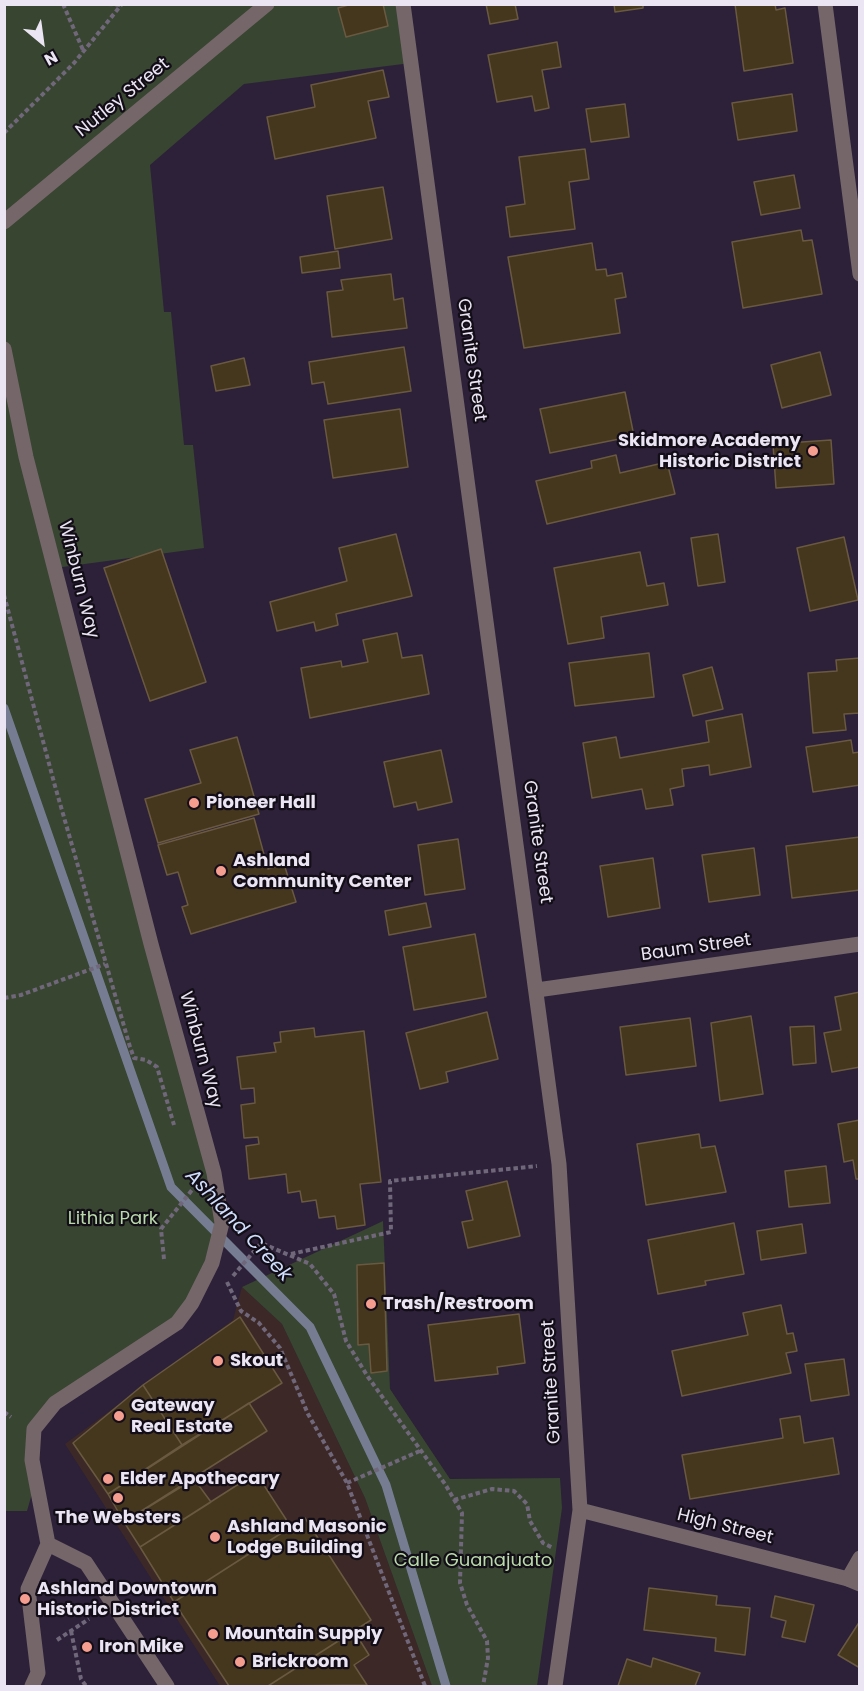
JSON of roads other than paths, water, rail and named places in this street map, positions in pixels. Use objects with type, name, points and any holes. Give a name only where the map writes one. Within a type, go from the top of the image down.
[{"type":"street","name":"Nutley Street","points":[[4,222],[267,4]]},
{"type":"street","name":"Granite Street","points":[[403,4],[559,1164],[580,1510],[555,1686]]},
{"type":"street","points":[[825,4],[860,274]]},
{"type":"street","name":"Winburn Way","points":[[4,349],[26,457],[148,932],[214,1173],[222,1223],[218,1249],[192,1304],[177,1323],[55,1403],[34,1429],[32,1460],[48,1544]]},
{"type":"street","name":"Baum Street","points":[[537,990],[860,944]]},
{"type":"street","name":"High Street","points":[[580,1510],[854,1582]]},
{"type":"street","points":[[37,1682],[28,1589],[48,1544],[86,1563],[167,1686]]},
{"type":"street","points":[[854,1582],[860,1558]]},
{"type":"waterway","name":"Ashland Creek","points":[[4,708],[171,1187],[310,1327],[386,1485],[446,1686]]},
{"type":"place","name":"Skidmore Academy Historic District","points":[[813,451]]},
{"type":"place","name":"Pioneer Hall","points":[[194,803]]},
{"type":"place","name":"Ashland Community Center","points":[[221,871]]},
{"type":"place","name":"Trash/Restroom","points":[[371,1304]]},
{"type":"place","name":"Skout","points":[[218,1361]]},
{"type":"place","name":"Gateway Real Estate","points":[[119,1416]]},
{"type":"place","name":"Elder Apothecary","points":[[108,1479]]},
{"type":"place","name":"The Websters","points":[[118,1498]]},
{"type":"place","name":"Ashland Masonic Lodge Building","points":[[215,1537]]},
{"type":"place","name":"Ashland Downtown Historic District","points":[[25,1599]]},
{"type":"place","name":"Mountain Supply","points":[[213,1634]]},
{"type":"place","name":"Iron Mike","points":[[87,1647]]},
{"type":"place","name":"Brickroom","points":[[240,1662]]},
{"type":"park label","name":"Lithia Park","points":[[113,1219]]},
{"type":"park label","name":"Calle Guanajuato","points":[[473,1561]]}]
